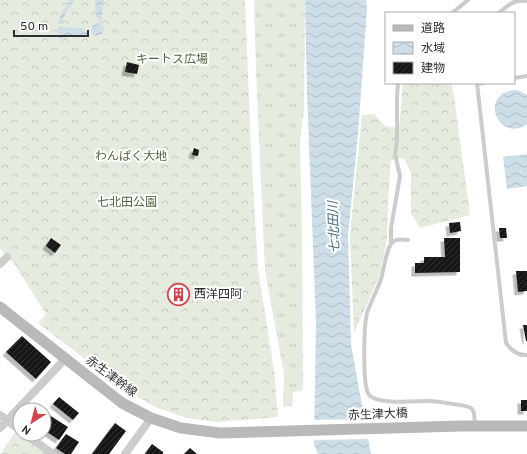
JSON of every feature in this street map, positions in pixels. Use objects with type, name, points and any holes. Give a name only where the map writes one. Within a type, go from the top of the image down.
[{"type":"street","points":[[0,264],[7,257]]},
{"type":"street","name":"赤生津幹線","points":[[0,307],[122,403],[151,418],[181,428],[220,433],[295,431]]},
{"type":"street","points":[[0,428],[65,359]]},
{"type":"street","points":[[0,415],[12,424]]},
{"type":"street","points":[[125,454],[151,418]]},
{"type":"street","points":[[475,426],[527,426]]},
{"type":"street","name":"赤生津大橋","points":[[295,431],[475,426]]},
{"type":"street","points":[[36,442],[53,454]]},
{"type":"lane","points":[[453,12],[468,0]]},
{"type":"lane","points":[[500,12],[511,2],[520,0],[527,1]]},
{"type":"lane","points":[[515,78],[527,76]]},
{"type":"lane","points":[[398,84],[397,141],[395,154],[400,176],[391,228],[392,242],[387,253],[381,279],[367,313],[365,324],[365,382],[369,394],[374,398],[395,402],[430,401],[463,405],[471,408],[474,414],[475,426]]},
{"type":"lane","points":[[477,84],[506,343],[515,353],[527,356]]},
{"type":"lane","points":[[392,242],[396,239],[408,240]]},
{"type":"green space","name":"七北田公園","points":[[0,0],[245,0],[258,269],[274,370],[278,417],[217,422],[187,418],[155,407],[124,389],[38,323],[46,314],[15,265],[0,249]]},
{"type":"green space","points":[[254,0],[305,0],[304,110],[300,141],[303,390],[293,392],[292,406],[283,407],[284,374],[265,270]]},
{"type":"green space","points":[[403,84],[451,84],[470,215],[420,228],[411,213],[411,173],[404,158],[391,160],[387,238],[379,277],[354,333],[350,236],[362,115],[374,114],[385,126],[399,128]]},
{"type":"green space","points":[[12,437],[12,442],[32,442],[49,454],[0,454]]},
{"type":"water","points":[[70,0],[75,0],[67,11],[62,24],[58,23],[61,14]]},
{"type":"water","points":[[95,0],[104,0],[101,23],[99,22],[99,18],[96,17]]},
{"type":"water","name":"七北田川","points":[[305,0],[366,0],[367,9],[358,134],[348,236],[351,345],[371,454],[318,454],[314,444],[316,322]]},
{"type":"water","points":[[98,23],[103,26],[104,30],[102,34],[97,36],[93,35],[91,31],[93,25]]},
{"type":"water","points":[[58,27],[84,28],[85,32],[88,32],[88,34],[59,39]]},
{"type":"water","points":[[514,90],[520,91],[527,95],[527,124],[517,128],[508,128],[501,123],[496,116],[495,108],[497,100],[503,94]]},
{"type":"water","points":[[527,154],[527,186],[507,189],[503,157]]},
{"type":"pier","points":[[367,419],[370,439],[312,440],[312,420]]},
{"type":"building","points":[[127,62],[139,65],[137,74],[125,72]]},
{"type":"building","points":[[194,148],[199,150],[198,156],[192,155]]},
{"type":"building","points":[[460,222],[461,231],[450,233],[449,223]]},
{"type":"building","points":[[499,228],[506,228],[507,238],[500,238]]},
{"type":"building","points":[[51,238],[61,245],[55,253],[46,246]]},
{"type":"building","points":[[444,238],[460,238],[460,272],[415,273],[415,263],[424,263],[424,257],[445,257]]},
{"type":"building","points":[[516,271],[527,271],[527,291],[518,292]]},
{"type":"building","name":"西洋四阿","points":[[177,290],[181,290],[184,295],[181,300],[177,300],[174,297],[174,293]]},
{"type":"building","points":[[523,325],[527,325],[527,341],[526,341]]},
{"type":"building","points":[[22,336],[51,362],[36,379],[6,352]]},
{"type":"building","points":[[59,397],[79,413],[73,420],[53,404]]},
{"type":"building","points":[[521,400],[527,400],[527,411],[521,411]]},
{"type":"building","points":[[52,417],[68,427],[59,440],[52,435]]},
{"type":"building","points":[[115,423],[126,431],[109,454],[92,454]]},
{"type":"building","points":[[66,434],[79,442],[71,454],[65,454],[56,448]]},
{"type":"building","points":[[152,444],[163,452],[163,454],[145,454]]},
{"type":"building","points":[[190,448],[197,454],[184,454]]},
{"type":"place","name":"西洋四阿","points":[[179,295]]},
{"type":"park label","name":"キートス広場","points":[[172,60]]},
{"type":"park label","name":"わんぱく大地","points":[[131,157]]}]
